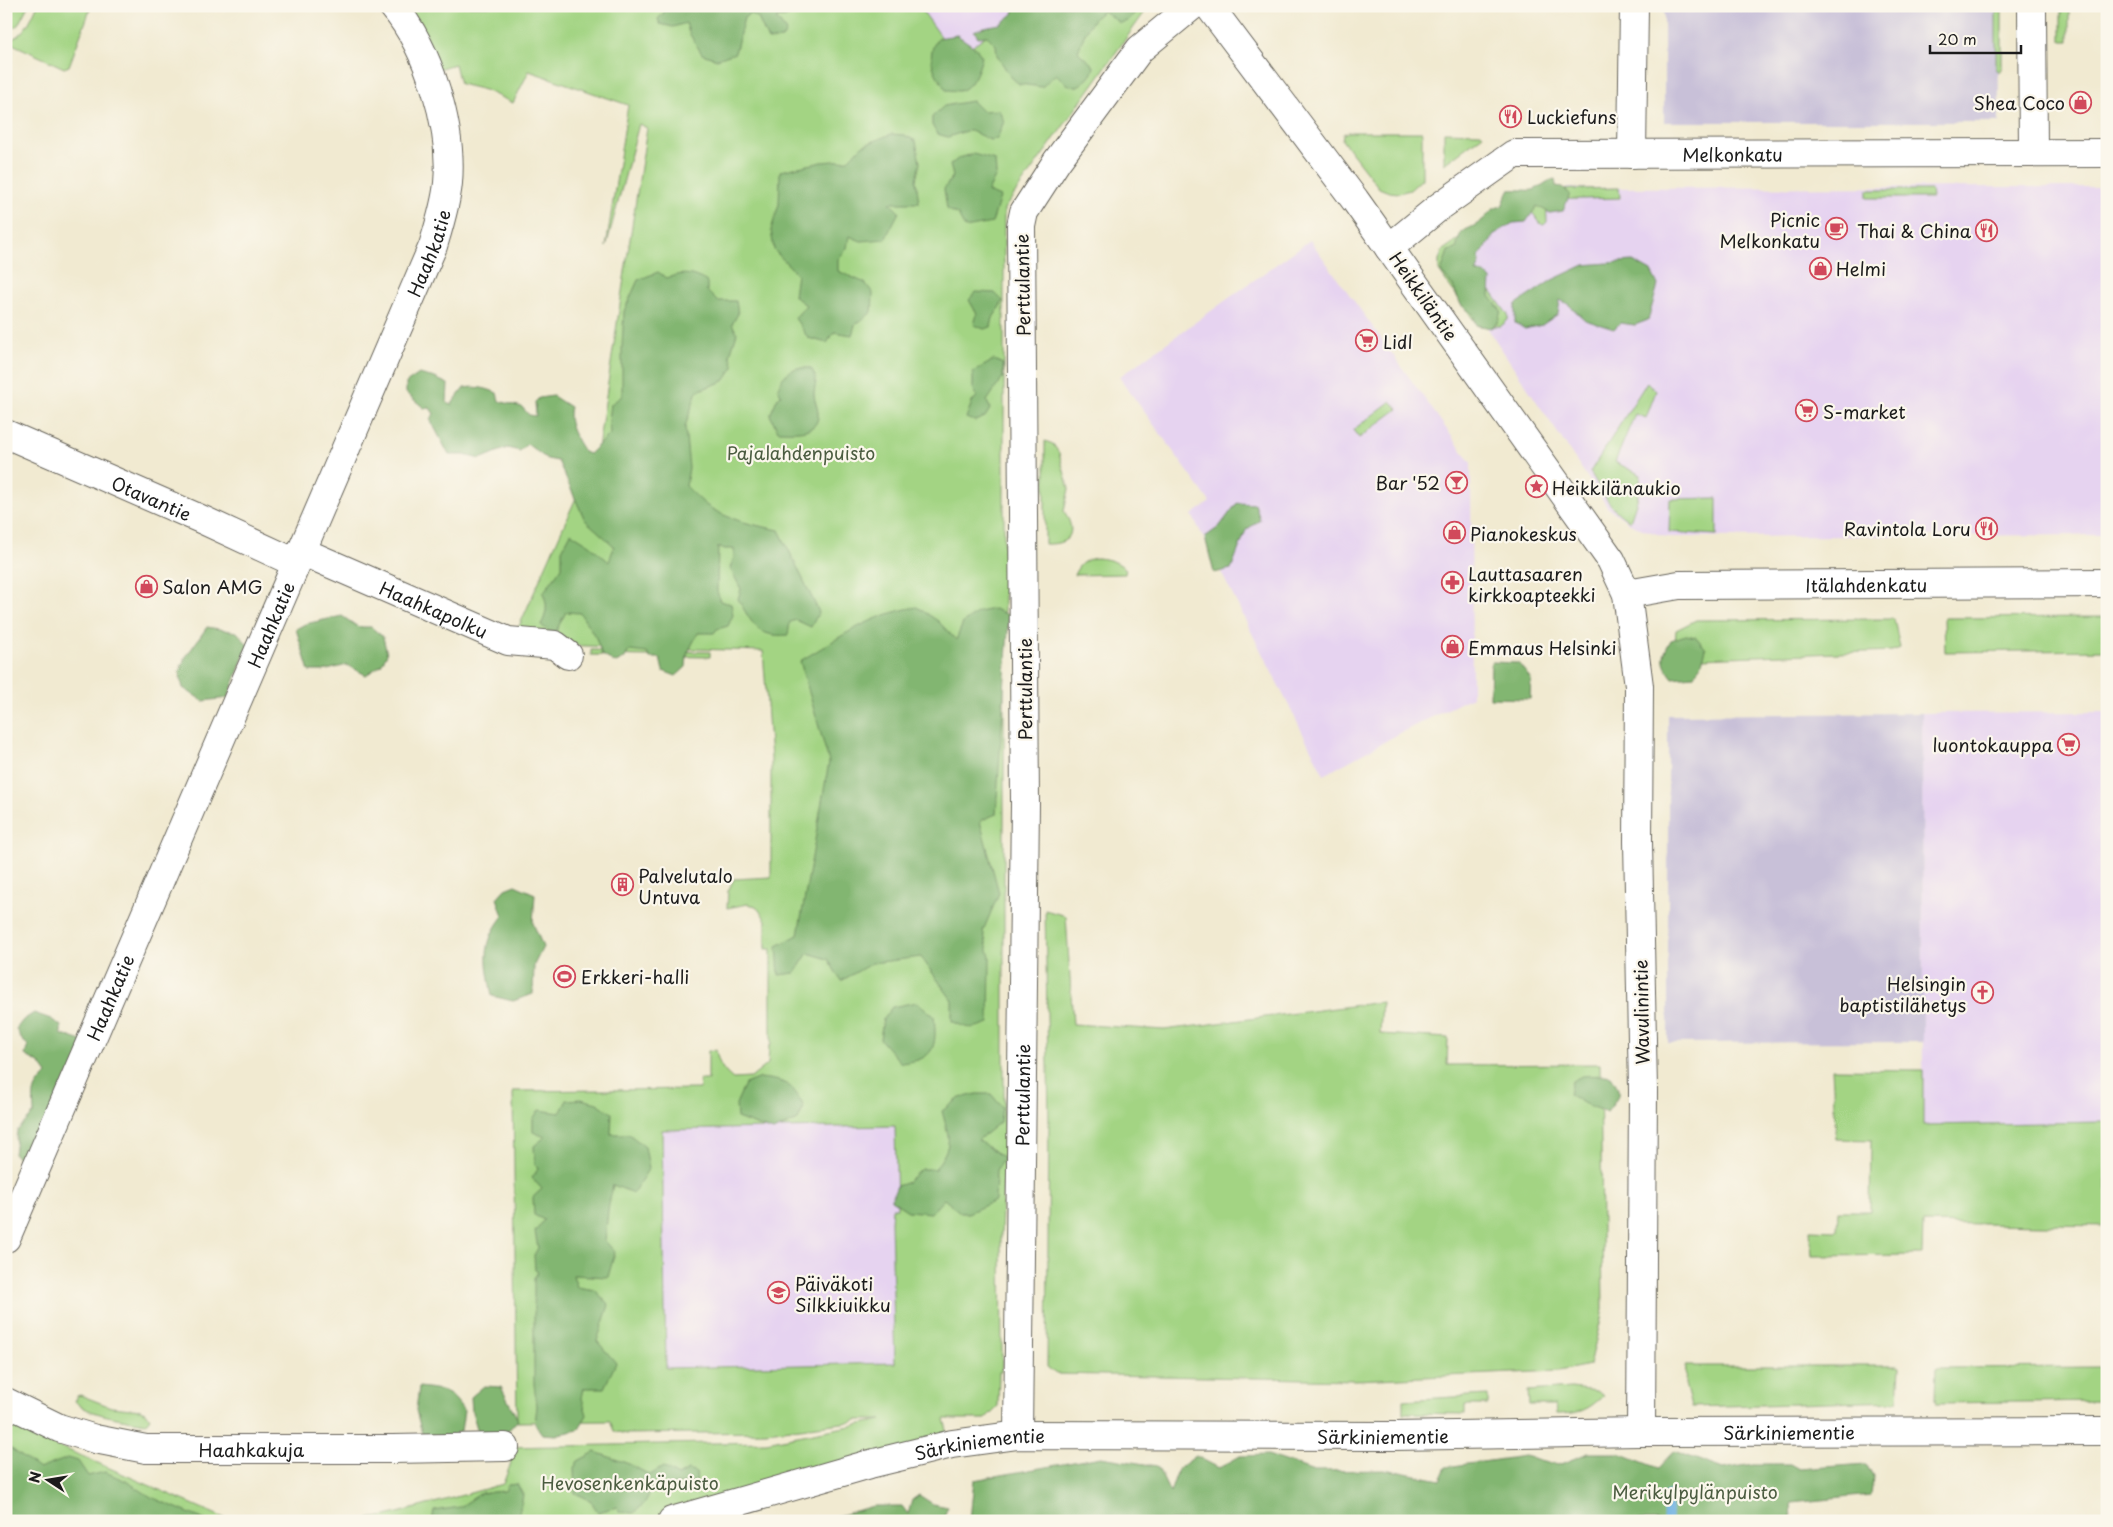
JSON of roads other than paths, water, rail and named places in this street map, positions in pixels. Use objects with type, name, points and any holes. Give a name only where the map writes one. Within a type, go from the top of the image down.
[{"type":"street","name":"Haahkatie","points":[[6,1238],[432,246],[446,200],[448,157],[445,128],[429,72],[416,42],[393,6]]},
{"type":"street","name":"Perttulantie","points":[[1018,1435],[1024,803],[1021,226],[1024,212],[1057,161],[1140,49],[1192,6]]},
{"type":"street","name":"Heikkiläntie","points":[[1209,6],[1390,248],[1611,560],[1627,594]]},
{"type":"street","points":[[1632,154],[1634,6]]},
{"type":"street","points":[[2032,6],[2033,152]]},
{"type":"street","name":"Melkonkatu","points":[[1390,248],[1439,207],[1514,154],[2107,153]]},
{"type":"street","name":"Otavantie","points":[[6,434],[203,520],[298,557]]},
{"type":"street","name":"Haahkapolku","points":[[298,557],[508,641],[556,645],[568,655]]},
{"type":"street","name":"Itälahdenkatu","points":[[1627,594],[1679,584],[2107,583]]},
{"type":"street","name":"Wavulinintie","points":[[1627,594],[1639,686],[1638,842],[1642,1090],[1642,1432]]},
{"type":"street","name":"Haahkakuja","points":[[6,1402],[59,1428],[95,1439],[146,1449],[393,1449],[505,1446]]},
{"type":"street","name":"Särkiniementie","points":[[672,1521],[870,1464],[952,1444],[1018,1435],[1394,1436],[1642,1432],[2107,1431]]},
{"type":"waterway","points":[[1667,1521],[1668,1495]]},
{"type":"place","name":"Shea Coco","points":[[2081,102]]},
{"type":"place","name":"Luckiefuns","points":[[1511,116]]},
{"type":"place","name":"Picnic Melkonkatu","points":[[1836,229]]},
{"type":"place","name":"Thai & China","points":[[1987,230]]},
{"type":"place","name":"Helmi","points":[[1820,268]]},
{"type":"place","name":"Lidl","points":[[1367,341]]},
{"type":"place","name":"S-market","points":[[1807,411]]},
{"type":"place","name":"Bar '52","points":[[1456,482]]},
{"type":"place","name":"Heikkilänaukio","points":[[1536,487]]},
{"type":"place","name":"Ravintola Loru","points":[[1987,528]]},
{"type":"place","name":"Pianokeskus","points":[[1454,533]]},
{"type":"place","name":"Lauttasaaren kirkkoapteekki","points":[[1452,583]]},
{"type":"place","name":"Salon AMG","points":[[146,586]]},
{"type":"place","name":"Emmaus Helsinki","points":[[1452,647]]},
{"type":"place","name":"luontokauppa","points":[[2069,744]]},
{"type":"place","name":"Palvelutalo Untuva","points":[[622,885]]},
{"type":"place","name":"Erkkeri-halli","points":[[565,976]]},
{"type":"place","name":"Helsingin baptistilähetys","points":[[1982,993]]},
{"type":"place","name":"Päiväkoti Silkkiuikku","points":[[779,1293]]},
{"type":"park label","name":"Pajalahdenpuisto","points":[[801,452]]},
{"type":"park label","name":"Hevosenkenkäpuisto","points":[[630,1482]]},
{"type":"park label","name":"Merikylpylänpuisto","points":[[1695,1491]]}]
